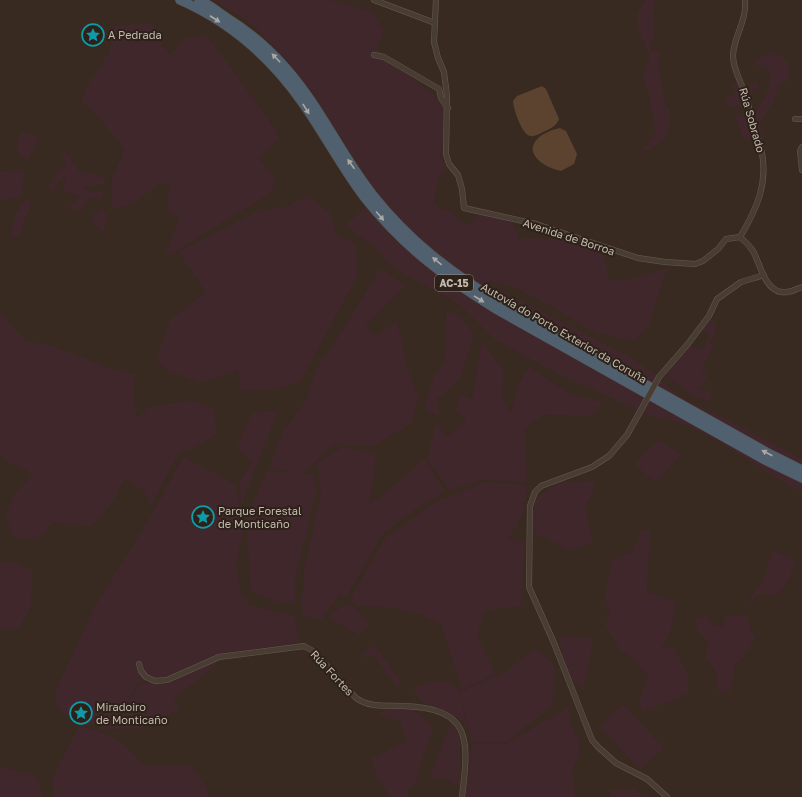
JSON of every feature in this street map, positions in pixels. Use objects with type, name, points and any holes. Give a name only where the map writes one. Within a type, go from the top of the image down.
[{"type":"highway","name":"Autovía do Porto Exterior da Coruña","points":[[180,0],[199,8],[234,31],[264,56],[279,72],[302,102],[337,158],[365,197],[390,227],[435,269],[454,283],[496,309],[765,460],[802,478]]},
{"type":"highway","name":"Autovía do Porto Exterior da Coruña","points":[[199,0],[238,25],[269,50],[285,67],[309,98],[344,154],[371,193],[395,222],[433,258],[458,277],[500,303],[768,454],[802,470]]},
{"type":"street","points":[[374,0],[435,23]]},
{"type":"street","name":"Avenida de Borroa","points":[[436,0],[434,42],[438,58],[444,72],[448,108],[446,154],[449,164],[458,175],[462,189],[464,208],[536,224],[638,258],[686,264],[694,264],[703,261],[718,249],[726,239],[740,237]]},
{"type":"street","name":"Rúa Sobrado","points":[[740,237],[748,224],[763,186],[765,166],[761,146],[751,122],[748,100],[735,68],[733,55],[746,10],[745,0]]},
{"type":"street","points":[[374,55],[384,57],[439,89],[441,98],[448,108]]},
{"type":"street","points":[[795,120],[802,119]]},
{"type":"street","points":[[802,147],[800,151],[802,170]]},
{"type":"street","points":[[740,237],[748,243],[764,275],[773,288],[780,292],[789,292],[802,287]]},
{"type":"street","points":[[667,797],[647,779],[616,763],[592,740],[554,642],[529,587],[530,506],[535,492],[541,486],[592,467],[609,456],[627,435],[659,377],[688,345],[709,316],[717,299],[741,282],[764,275]]},
{"type":"street","name":"Rúa Fortes","points":[[139,664],[141,671],[146,677],[155,681],[167,680],[219,657],[304,646],[313,651],[356,698],[363,703],[382,706],[404,706],[439,711],[459,724],[465,745],[465,771],[462,797]]},
{"type":"shaded area","points":[[213,0],[330,0],[372,11],[384,31],[377,49],[391,65],[410,76],[435,95],[444,109],[444,135],[440,155],[446,168],[437,181],[434,203],[442,210],[451,211],[465,226],[477,218],[484,208],[502,215],[511,222],[519,239],[551,238],[587,245],[603,256],[609,280],[627,280],[667,268],[649,325],[635,341],[596,333],[558,310],[516,288],[490,281],[488,284],[631,357],[656,375],[669,388],[686,400],[802,459],[802,491],[793,488],[714,439],[678,422],[650,415],[558,374],[497,341],[461,305],[393,268],[373,246],[345,225],[367,206],[382,199],[312,93],[280,53],[249,22]]},
{"type":"shaded area","points":[[646,0],[656,0],[654,10],[654,35],[653,40],[649,43],[651,50],[660,54],[658,65],[666,107],[670,111],[670,126],[666,137],[662,141],[651,149],[643,152],[642,149],[647,146],[656,131],[649,94],[642,77],[650,56],[640,34],[636,14]]},
{"type":"shaded area","points":[[151,23],[161,43],[170,55],[183,39],[205,35],[219,50],[270,122],[279,139],[259,158],[276,180],[269,194],[173,253],[165,254],[180,217],[166,211],[170,185],[161,183],[133,204],[111,210],[112,177],[125,150],[94,112],[81,101],[89,82],[109,52],[114,26]]},
{"type":"shaded area","points":[[774,51],[787,61],[789,70],[788,82],[780,83],[774,101],[760,123],[764,138],[760,141],[743,138],[734,114],[752,118],[766,96],[771,75],[764,66],[757,66],[753,61]]},
{"type":"shaded area","points":[[755,81],[759,86],[750,93],[752,111],[726,104],[726,98],[735,94],[732,87],[736,82],[748,88]]},
{"type":"shaded area","points":[[542,86],[546,89],[559,119],[552,128],[530,136],[521,126],[516,115],[513,101],[517,96]]},
{"type":"shaded area","points":[[560,128],[566,131],[577,154],[574,164],[561,171],[540,162],[535,156],[533,150],[534,143],[539,137]]},
{"type":"shaded area","points":[[20,133],[30,133],[38,139],[30,157],[21,157],[16,147]]},
{"type":"shaded area","points":[[65,149],[79,171],[105,178],[105,184],[84,187],[90,192],[101,192],[101,199],[89,198],[81,211],[68,208],[80,196],[63,191],[66,176],[63,177],[53,191],[44,184],[54,183],[57,171],[67,168],[61,150]]},
{"type":"shaded area","points":[[25,171],[21,198],[0,200],[0,172]]},
{"type":"shaded area","points":[[309,195],[330,213],[337,235],[356,243],[357,277],[300,382],[273,390],[241,391],[238,370],[201,383],[168,371],[156,359],[170,320],[206,292],[178,252],[256,212],[288,206]]},
{"type":"shaded area","points":[[26,198],[32,204],[24,220],[21,235],[10,238],[15,214]]},
{"type":"shaded area","points":[[103,207],[107,216],[104,232],[95,225],[91,216]]},
{"type":"shaded area","points":[[380,268],[406,286],[366,325],[375,336],[397,321],[408,369],[418,396],[411,424],[375,445],[333,445],[304,473],[312,474],[317,490],[295,579],[295,605],[274,601],[251,591],[246,520],[267,471],[295,473],[269,467],[283,432],[307,399],[316,369],[343,330]]},
{"type":"shaded area","points":[[0,311],[13,328],[26,341],[49,345],[113,369],[135,374],[133,395],[137,419],[147,408],[191,400],[214,408],[217,433],[198,446],[178,454],[151,506],[144,491],[125,478],[110,505],[89,527],[52,522],[40,540],[14,537],[5,516],[15,493],[33,474],[8,462],[0,455]]},
{"type":"shaded area","points":[[446,311],[460,315],[474,335],[460,380],[437,399],[440,416],[424,410],[434,376],[445,361]]},
{"type":"shaded area","points":[[712,319],[716,323],[715,335],[710,342],[713,346],[702,369],[708,376],[700,389],[709,391],[713,395],[708,402],[685,391],[666,374],[691,345],[702,351],[709,336],[702,330]]},
{"type":"shaded area","points":[[482,340],[504,372],[502,398],[511,414],[519,383],[529,367],[569,394],[603,402],[593,416],[543,415],[525,429],[527,482],[482,480],[450,491],[427,459],[436,422],[447,437],[467,421],[455,409],[461,394],[472,399]]},
{"type":"shaded area","points":[[278,411],[241,506],[240,481],[252,462],[237,448],[251,413]]},
{"type":"shaded area","points":[[659,440],[681,454],[656,483],[634,464]]},
{"type":"shaded area","points":[[342,447],[376,453],[369,503],[383,495],[424,459],[445,491],[410,513],[383,534],[346,597],[340,594],[321,620],[301,614],[304,571],[321,491],[317,463]]},
{"type":"shaded area","points":[[183,457],[235,484],[245,526],[236,561],[241,593],[249,605],[295,617],[299,642],[219,654],[162,678],[138,684],[120,713],[91,725],[83,725],[60,710],[54,694],[94,608],[157,506]]},
{"type":"shaded area","points":[[595,480],[592,494],[585,507],[593,543],[570,550],[534,533],[533,509],[537,496],[559,483]]},
{"type":"shaded area","points":[[485,482],[527,485],[526,501],[522,514],[508,540],[525,541],[521,607],[485,610],[477,636],[496,674],[462,690],[441,624],[420,615],[400,609],[356,606],[351,597],[385,538],[437,501]]},
{"type":"shaded area","points":[[641,530],[650,531],[647,592],[676,602],[671,631],[661,649],[673,647],[688,674],[688,694],[643,712],[638,704],[648,676],[634,659],[620,650],[605,625],[610,612],[604,596],[612,560],[633,551]]},
{"type":"shaded area","points":[[773,550],[796,560],[788,581],[776,596],[762,593],[742,608],[762,583]]},
{"type":"shaded area","points":[[0,562],[17,563],[33,571],[31,607],[20,627],[0,630]]},
{"type":"shaded area","points":[[350,604],[362,614],[369,625],[359,635],[328,618],[342,606]]},
{"type":"shaded area","points":[[747,615],[750,630],[756,638],[745,656],[733,666],[733,680],[729,693],[716,690],[716,673],[705,659],[709,642],[697,630],[695,618],[707,616],[712,625],[724,627],[723,617]]},
{"type":"shaded area","points":[[558,636],[594,639],[583,690],[569,676]]},
{"type":"shaded area","points":[[375,645],[402,683],[397,687],[373,655],[364,658],[360,655]]},
{"type":"shaded area","points":[[535,648],[555,666],[552,707],[504,743],[471,742],[460,692],[505,672]]},
{"type":"shaded area","points":[[214,660],[217,664],[174,699],[180,708],[143,728],[100,730],[102,723],[120,715],[139,685],[151,682],[167,684]]},
{"type":"shaded area","points":[[430,682],[448,682],[459,689],[466,725],[446,711],[422,703],[413,688]]},
{"type":"shaded area","points":[[623,704],[664,748],[640,770],[599,726]]},
{"type":"shaded area","points":[[570,706],[569,720],[579,742],[580,755],[572,770],[575,797],[465,797],[472,744],[506,744]]},
{"type":"shaded area","points":[[391,709],[412,709],[434,727],[420,765],[417,780],[407,792],[407,797],[390,797],[377,778],[371,759],[406,741],[400,722],[376,713]]},
{"type":"shaded area","points":[[451,723],[460,736],[460,783],[454,785],[447,779],[429,778]]},
{"type":"shaded area","points":[[79,726],[115,739],[130,749],[142,765],[190,765],[207,788],[209,797],[54,797],[52,779]]},
{"type":"shaded area","points":[[0,766],[36,777],[44,797],[0,797]]},
{"type":"shaded area","points":[[634,788],[644,797],[610,797],[611,790]]},
{"type":"place","name":"A Pedrada","points":[[93,35]]},
{"type":"place","name":"Parque Forestal de Monticaño","points":[[203,517]]},
{"type":"place","name":"Miradoiro de Monticaño","points":[[81,713]]}]
